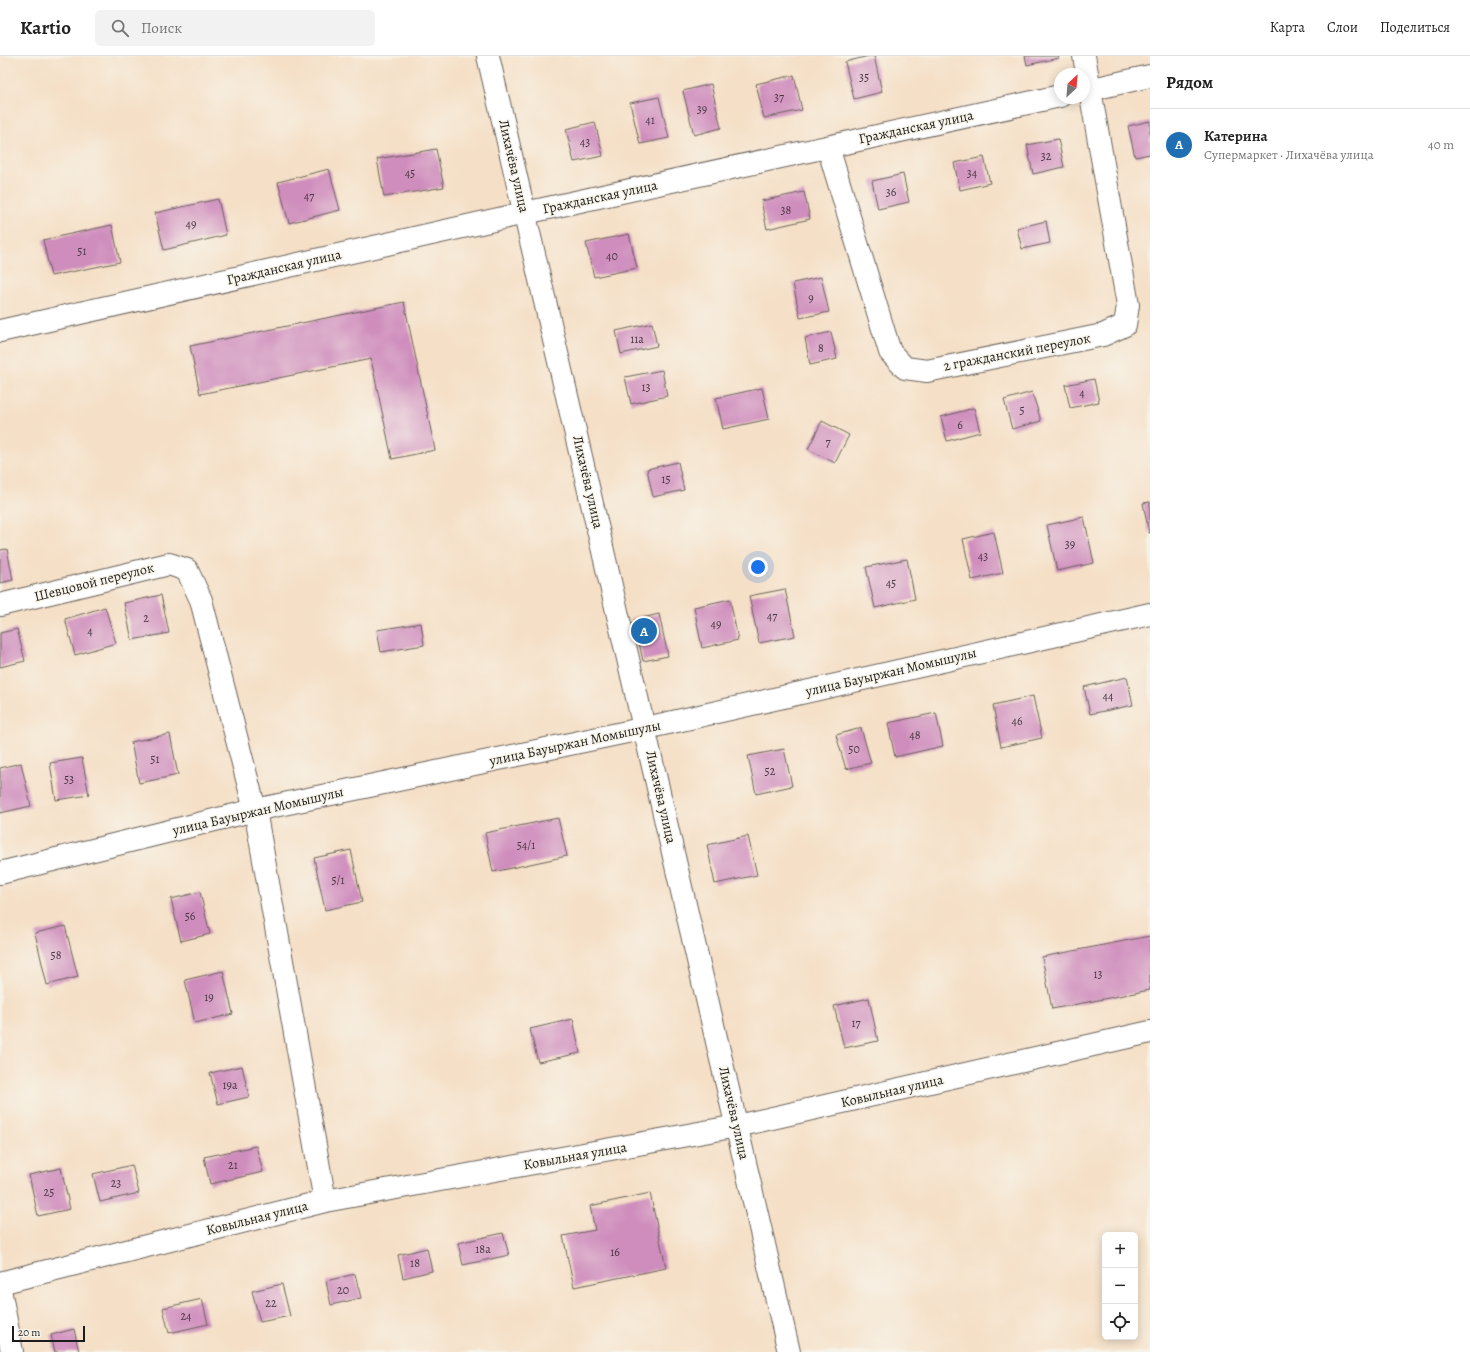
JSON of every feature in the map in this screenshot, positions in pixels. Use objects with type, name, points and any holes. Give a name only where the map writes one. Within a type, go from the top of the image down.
[{"type":"street","name":"Лихачёва улица","points":[[488,56],[646,728],[789,1352]]},
{"type":"street","points":[[1084,56],[1085,68]]},
{"type":"street","points":[[1090,89],[1150,76]]},
{"type":"street","name":"Гражданская улица","points":[[0,331],[525,213],[1054,97]]},
{"type":"street","name":"2 гражданский переулок","points":[[828,147],[890,352],[905,368],[927,370],[1103,335],[1125,325],[1128,305],[1090,104]]},
{"type":"street","name":"Шевцовой переулок","points":[[0,605],[169,564],[187,570],[201,600],[255,810]]},
{"type":"street","name":"улица Бауыржан Момышулы","points":[[0,873],[255,810],[646,728],[1150,614]]},
{"type":"street","points":[[255,810],[325,1201]]},
{"type":"street","name":"Ковыльная улица","points":[[0,1282],[325,1201],[737,1126],[1150,1032]]},
{"type":"street","points":[[0,1289],[12,1352]]},
{"type":"building","points":[[874,56],[882,92],[854,99],[845,62]]},
{"type":"building","points":[[1025,56],[1058,56],[1059,58],[1027,65]]},
{"type":"building","points":[[794,75],[802,110],[764,118],[756,84]]},
{"type":"building","points":[[711,84],[721,128],[694,135],[683,91]]},
{"type":"building","points":[[659,97],[669,138],[640,144],[630,103]]},
{"type":"building","points":[[1150,121],[1150,154],[1135,157],[1128,126]]},
{"type":"building","points":[[595,122],[603,156],[574,162],[566,129]]},
{"type":"building","points":[[1058,139],[1064,167],[1033,174],[1027,145]]},
{"type":"building","points":[[436,149],[444,187],[384,197],[377,159]]},
{"type":"building","points":[[984,157],[990,183],[960,190],[954,163]]},
{"type":"building","points":[[329,169],[340,210],[289,223],[278,182]]},
{"type":"building","points":[[903,174],[909,202],[878,209],[872,181]]},
{"type":"building","points":[[804,192],[810,219],[767,229],[761,201]]},
{"type":"building","points":[[218,199],[226,235],[164,250],[155,213]]},
{"type":"building","points":[[1046,221],[1050,243],[1022,249],[1017,228]]},
{"type":"building","points":[[112,225],[120,262],[51,276],[43,240]]},
{"type":"building","points":[[629,234],[637,268],[594,277],[586,243]]},
{"type":"building","points":[[821,277],[829,312],[800,318],[793,283]]},
{"type":"building","points":[[404,302],[435,450],[392,459],[371,359],[200,394],[190,346]]},
{"type":"building","points":[[652,323],[657,346],[621,354],[616,331]]},
{"type":"building","points":[[831,332],[837,359],[810,365],[805,338]]},
{"type":"building","points":[[662,370],[667,396],[631,404],[625,377]]},
{"type":"building","points":[[1094,379],[1099,402],[1070,408],[1065,385]]},
{"type":"building","points":[[762,388],[769,419],[723,429],[716,398]]},
{"type":"building","points":[[1032,392],[1041,421],[1012,429],[1004,400]]},
{"type":"building","points":[[974,408],[980,432],[947,441],[941,417]]},
{"type":"building","points":[[822,421],[849,435],[835,463],[808,449]]},
{"type":"building","points":[[678,462],[684,490],[653,497],[647,469]]},
{"type":"building","points":[[1150,502],[1150,533],[1149,533],[1143,503]]},
{"type":"building","points":[[1084,517],[1094,563],[1057,571],[1047,525]]},
{"type":"building","points":[[994,532],[1003,573],[972,580],[963,539]]},
{"type":"building","points":[[7,549],[13,580],[0,583],[0,550]]},
{"type":"building","points":[[907,559],[915,599],[875,608],[866,567]]},
{"type":"building","points":[[785,589],[795,636],[759,643],[749,596]]},
{"type":"building","points":[[161,595],[169,633],[132,640],[124,603]]},
{"type":"building","points":[[730,599],[738,640],[702,648],[694,607]]},
{"type":"building","points":[[105,607],[116,643],[75,655],[65,619]]},
{"type":"building","points":[[659,614],[668,656],[643,661],[634,620]]},
{"type":"building","points":[[421,623],[424,645],[381,652],[377,630]]},
{"type":"building","points":[[17,629],[25,661],[0,667],[0,633]]},
{"type":"building","points":[[1127,677],[1133,705],[1090,714],[1084,687]]},
{"type":"building","points":[[1033,696],[1042,738],[1001,747],[993,705]]},
{"type":"building","points":[[936,713],[943,746],[895,757],[888,723]]},
{"type":"building","points":[[861,728],[871,763],[846,769],[836,735]]},
{"type":"building","points":[[170,734],[178,775],[139,783],[131,742]]},
{"type":"building","points":[[784,749],[792,786],[756,794],[748,756]]},
{"type":"building","points":[[82,758],[89,795],[56,800],[50,763]]},
{"type":"building","points":[[21,763],[31,806],[0,813],[0,768]]},
{"type":"building","points":[[558,818],[567,856],[493,872],[485,833]]},
{"type":"building","points":[[748,836],[757,875],[715,884],[707,845]]},
{"type":"building","points":[[351,850],[362,902],[325,910],[314,858]]},
{"type":"building","points":[[200,892],[210,934],[181,941],[171,899]]},
{"type":"building","points":[[65,926],[78,977],[47,985],[35,933]]},
{"type":"building","points":[[1150,936],[1150,990],[1052,1009],[1042,957]]},
{"type":"building","points":[[223,971],[233,1014],[195,1023],[185,980]]},
{"type":"building","points":[[869,998],[878,1041],[844,1048],[834,1006]]},
{"type":"building","points":[[573,1019],[580,1053],[538,1062],[530,1029]]},
{"type":"building","points":[[242,1066],[249,1097],[218,1104],[210,1073]]},
{"type":"building","points":[[256,1146],[263,1172],[210,1184],[204,1157]]},
{"type":"building","points":[[132,1165],[139,1193],[100,1202],[93,1174]]},
{"type":"building","points":[[61,1168],[70,1209],[38,1216],[29,1175]]},
{"type":"building","points":[[650,1193],[666,1268],[574,1287],[563,1236],[595,1230],[590,1206]]},
{"type":"building","points":[[503,1233],[509,1255],[463,1265],[458,1243]]},
{"type":"building","points":[[427,1248],[432,1271],[403,1278],[398,1255]]},
{"type":"building","points":[[355,1274],[361,1298],[331,1305],[326,1281]]},
{"type":"building","points":[[282,1284],[290,1316],[260,1322],[252,1291]]},
{"type":"building","points":[[202,1299],[208,1324],[169,1333],[163,1308]]},
{"type":"building","points":[[74,1329],[79,1352],[55,1352],[51,1335]]},
{"type":"place","name":"Катерина","points":[[644,631]]}]
